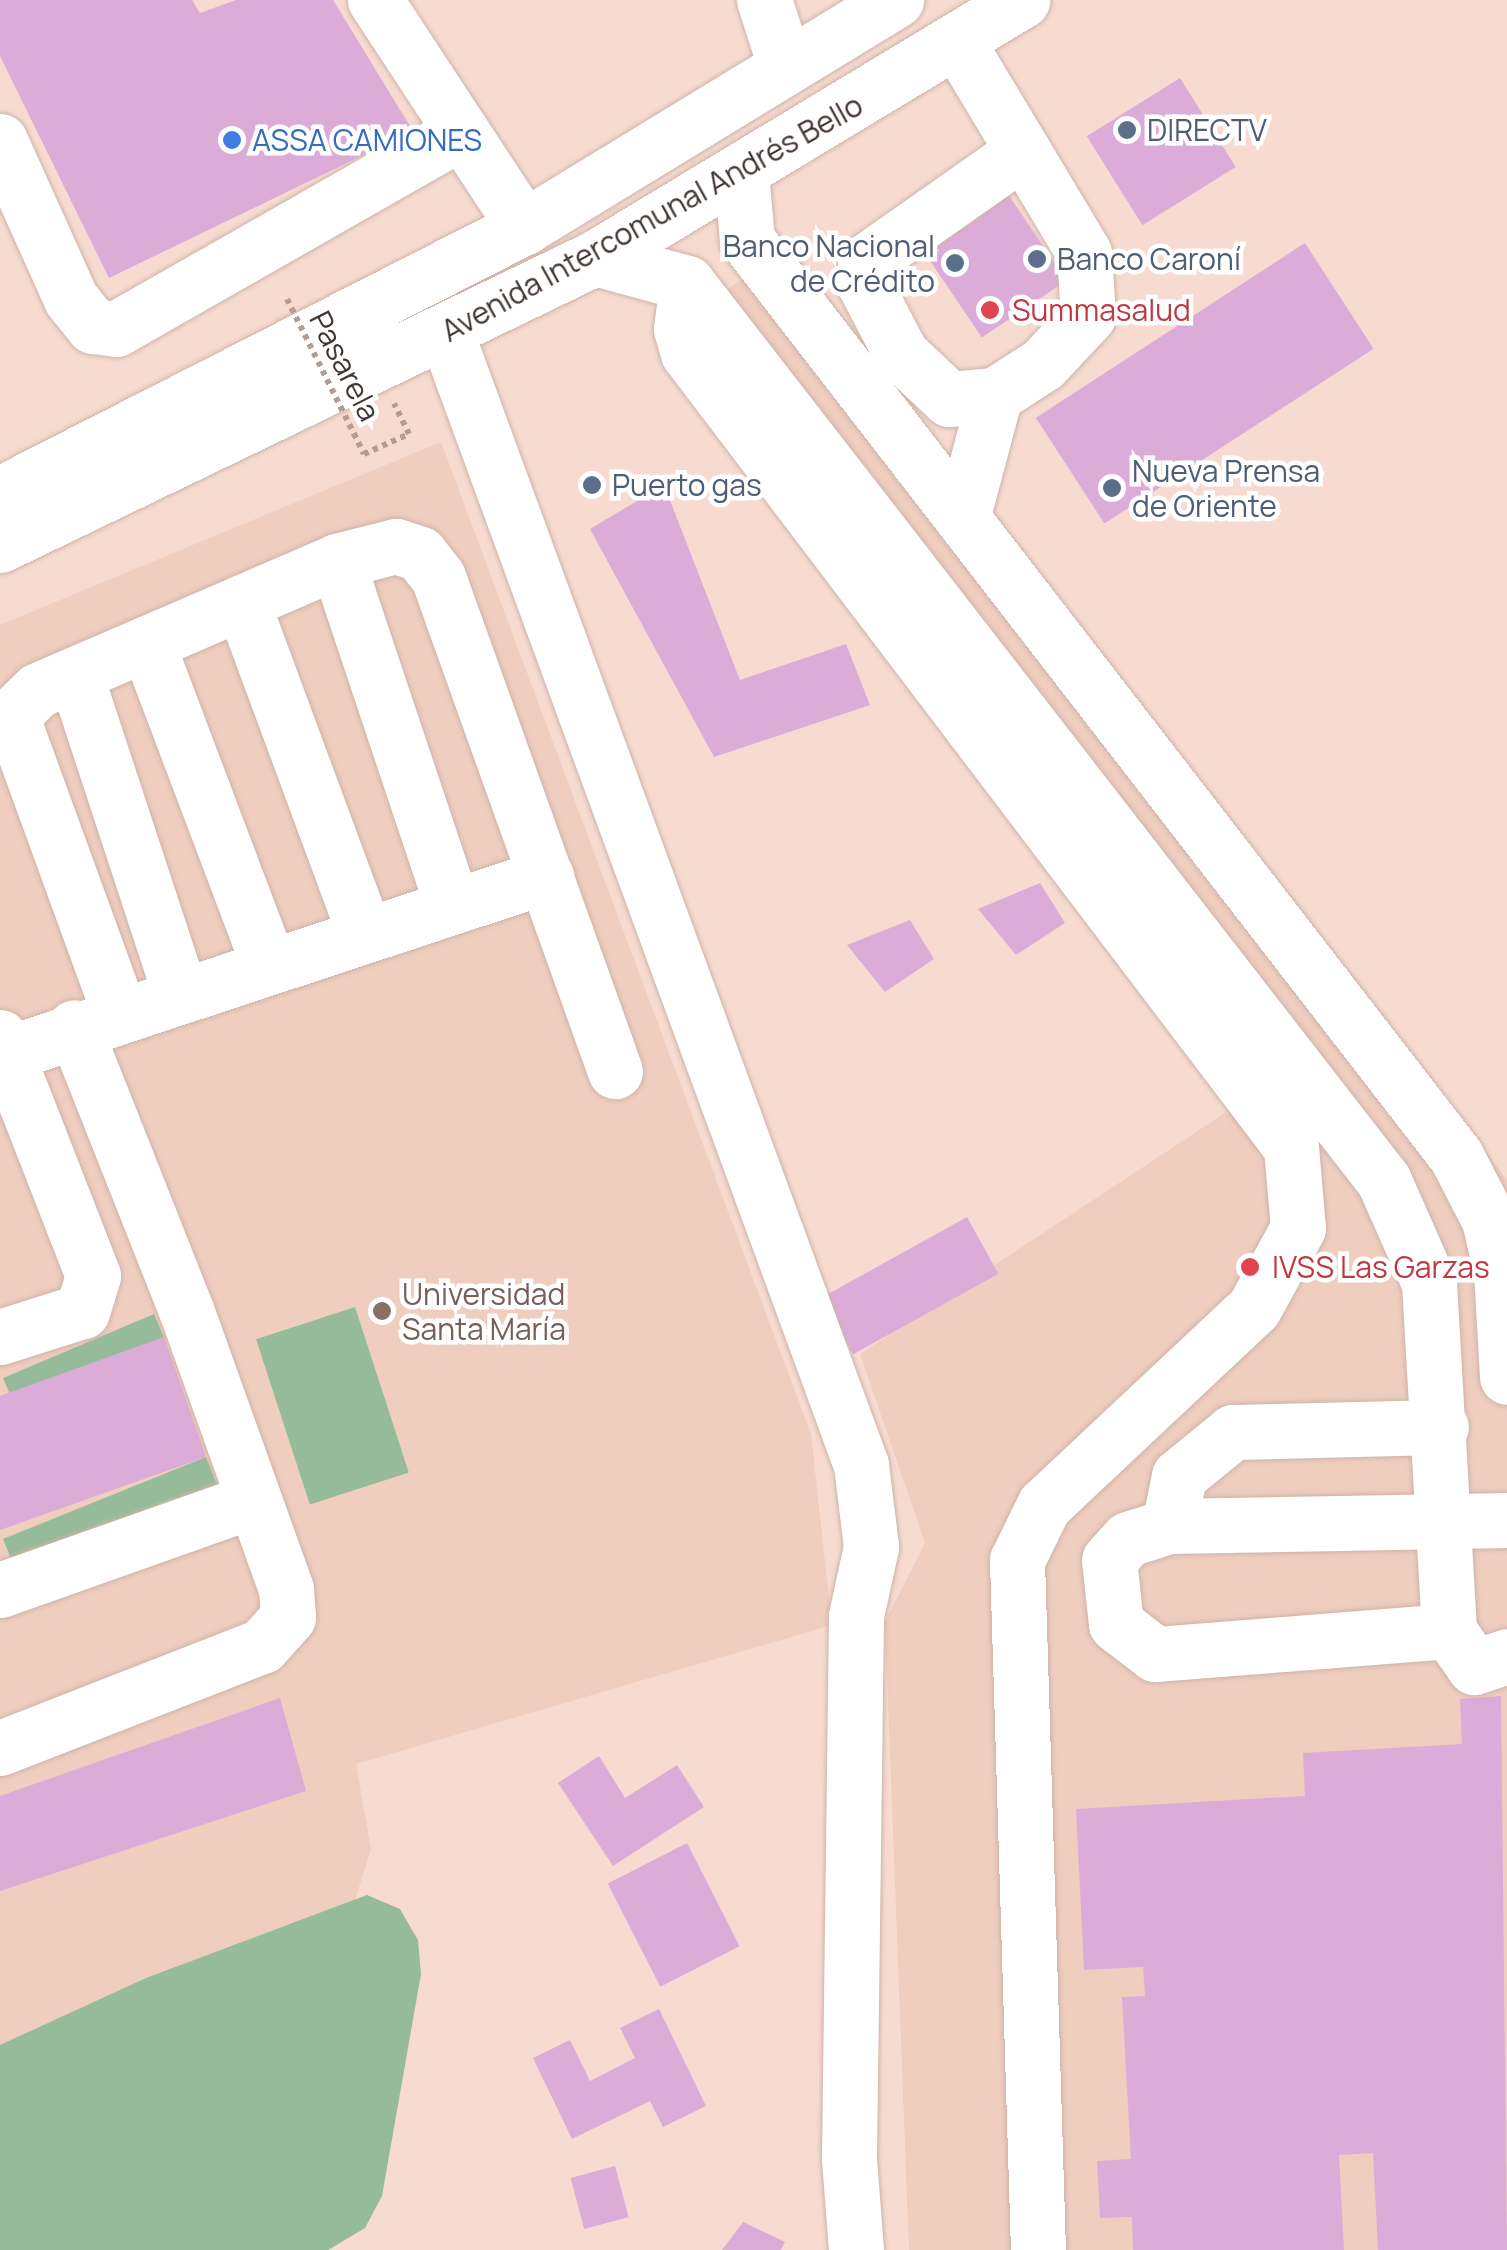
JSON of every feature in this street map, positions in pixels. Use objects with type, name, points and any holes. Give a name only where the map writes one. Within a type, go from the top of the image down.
[{"type":"main road","points":[[374,0],[524,227]]},
{"type":"main road","points":[[764,0],[785,65]]},
{"type":"main road","name":"Avenida Intercomunal Andrés Bello","points":[[0,494],[524,227],[896,0]]},
{"type":"main road","name":"Avenida Intercomunal Andrés Bello","points":[[0,545],[377,370],[595,258],[958,43],[1022,0]]},
{"type":"main road","points":[[958,43],[1084,253],[1088,316],[995,395],[963,515]]},
{"type":"main road","points":[[0,141],[71,300],[93,326],[116,330],[462,132]]},
{"type":"main road","points":[[995,395],[949,398],[901,354],[864,284],[866,262],[1023,151]]},
{"type":"main road","points":[[741,173],[747,240],[1004,567],[1456,1156],[1489,1220],[1501,1272],[1507,1377]]},
{"type":"main road","points":[[595,258],[687,283],[1291,1147],[1298,1228],[1254,1308],[1044,1506],[1017,1560],[1038,2250]]},
{"type":"main road","points":[[446,336],[861,1465],[871,1547],[856,1616],[849,2159],[856,2250]]},
{"type":"main road","points":[[0,1748],[278,1634],[286,1589],[162,1249],[11,726],[17,706],[75,674],[337,561],[396,546],[420,554],[438,577],[615,1070]]},
{"type":"main road","points":[[337,561],[452,905]]},
{"type":"main road","points":[[927,628],[1004,567]]},
{"type":"main road","points":[[242,602],[364,932]]},
{"type":"main road","points":[[927,628],[1338,1116],[1413,1232],[1429,1283],[1446,1524],[1449,1631],[1474,1667],[1507,1656]]},
{"type":"main road","points":[[146,643],[269,966]]},
{"type":"main road","points":[[75,674],[180,994]]},
{"type":"main road","points":[[0,1338],[82,1311],[92,1276],[2,1049],[546,876]]},
{"type":"main road","points":[[92,1276],[162,1249]]},
{"type":"main road","points":[[1429,1283],[1501,1272]]},
{"type":"main road","points":[[1169,1526],[1179,1476],[1233,1432],[1440,1428]]},
{"type":"main road","points":[[0,1590],[252,1501]]},
{"type":"main road","points":[[1449,1631],[1155,1654],[1116,1624],[1110,1560],[1128,1540],[1169,1526],[1507,1520]]},
{"type":"path","name":"Pasarela","points":[[286,299],[364,454],[409,434],[377,370]]},
{"type":"shaded area","name":"IVSS Las Garzas","points":[[791,250],[1507,1180],[1507,2250],[909,2250],[885,1622],[925,1543],[860,1354],[1234,1107],[656,333]]},
{"type":"shaded area","name":"Universidad Santa María","points":[[441,442],[811,1434],[832,1625],[356,1764],[371,1849],[352,1910],[0,2070],[0,625]]},
{"type":"green space","points":[[355,1307],[409,1472],[310,1505],[256,1339]]},
{"type":"green space","points":[[154,1314],[164,1337],[13,1401],[3,1378]]},
{"type":"green space","points":[[206,1457],[220,1492],[17,1574],[3,1539]]},
{"type":"green space","points":[[367,1895],[400,1909],[418,1940],[421,1974],[382,2196],[365,2228],[328,2250],[0,2250],[0,2045],[146,1978]]},
{"type":"building","points":[[0,0],[192,0],[200,13],[236,0],[333,0],[413,131],[109,278],[0,56]]},
{"type":"building","points":[[1180,78],[1236,167],[1142,225],[1087,136]]},
{"type":"building","points":[[1006,191],[1066,281],[982,338],[921,248]]},
{"type":"building","points":[[1305,243],[1374,349],[1104,524],[1036,418]]},
{"type":"building","points":[[664,485],[740,680],[846,644],[870,705],[714,757],[590,529]]},
{"type":"building","points":[[1040,883],[1065,923],[1016,955],[978,909]]},
{"type":"building","points":[[910,920],[934,959],[885,992],[847,945]]},
{"type":"building","points":[[967,1217],[999,1274],[853,1354],[822,1297]]},
{"type":"building","points":[[164,1337],[206,1457],[0,1530],[0,1396]]},
{"type":"building","points":[[1501,1696],[1507,2250],[1378,2250],[1373,2153],[1339,2155],[1344,2250],[1133,2250],[1132,2217],[1100,2218],[1097,2161],[1131,2159],[1122,1997],[1145,1996],[1143,1967],[1084,1970],[1076,1809],[1305,1796],[1303,1753],[1462,1744],[1460,1699]]},
{"type":"building","points":[[280,1698],[306,1791],[0,1891],[0,1796]]},
{"type":"building","points":[[599,1756],[625,1798],[677,1765],[704,1807],[613,1866],[558,1783]]},
{"type":"building","points":[[687,1843],[740,1946],[660,1987],[608,1883]]},
{"type":"building","points":[[659,2009],[706,2106],[663,2127],[650,2101],[572,2139],[533,2058],[570,2040],[590,2081],[635,2058],[620,2028]]},
{"type":"building","points":[[615,2166],[629,2217],[584,2229],[571,2178]]},
{"type":"building","points":[[743,2222],[785,2242],[781,2250],[722,2250]]},
{"type":"place","name":"DIRECTV","points":[[1127,130]]},
{"type":"place","name":"ASSA CAMIONES","points":[[232,140]]},
{"type":"place","name":"Banco Caroní","points":[[1037,259]]},
{"type":"place","name":"Banco Nacional de Crédito","points":[[955,263]]},
{"type":"place","name":"Summasalud","points":[[990,310]]},
{"type":"place","name":"Puerto gas","points":[[592,485]]},
{"type":"place","name":"Nueva Prensa de Oriente","points":[[1112,488]]},
{"type":"place","name":"IVSS Las Garzas","points":[[1250,1267]]},
{"type":"place","name":"Universidad Santa María","points":[[382,1311]]}]
